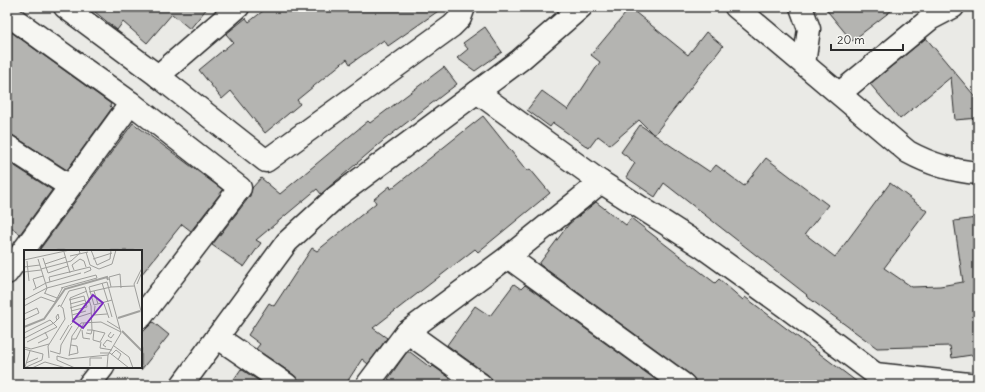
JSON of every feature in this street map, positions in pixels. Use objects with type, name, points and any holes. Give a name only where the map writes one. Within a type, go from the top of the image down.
[{"type":"street","points":[[64,7],[158,76],[266,161],[452,26],[460,18],[464,7]]},
{"type":"street","points":[[158,76],[238,7]]},
{"type":"street","points":[[182,385],[287,242],[308,222],[336,197],[520,60],[581,7]]},
{"type":"street","points":[[736,7],[908,152],[925,161],[945,167],[978,173]]},
{"type":"street","points":[[801,7],[809,29],[804,64]]},
{"type":"street","points":[[840,94],[930,20],[953,7]]},
{"type":"street","points":[[7,14],[130,103],[240,188],[142,316]]},
{"type":"street","points":[[477,92],[601,182],[704,248],[883,379],[978,385]]},
{"type":"street","points":[[7,273],[130,103]]},
{"type":"street","points":[[7,146],[69,186]]},
{"type":"street","points":[[367,385],[407,332],[508,257],[601,182]]},
{"type":"street","points":[[508,257],[684,385]]},
{"type":"street","points":[[407,332],[480,385]]},
{"type":"street","points":[[217,337],[286,385]]},
{"type":"street","points":[[89,385],[102,368]]},
{"type":"building","points":[[89,7],[208,7],[190,29],[172,14],[147,43],[123,22],[117,30]]},
{"type":"building","points":[[268,7],[444,7],[388,46],[384,40],[350,64],[347,59],[297,100],[300,104],[265,133],[231,91],[222,99],[199,70],[233,42],[226,34],[246,18],[249,22]]},
{"type":"building","points":[[824,7],[896,7],[852,41]]},
{"type":"building","points":[[630,8],[688,55],[706,32],[723,46],[654,135],[639,120],[610,145],[598,136],[589,148],[553,123],[550,127],[527,110],[542,91],[568,110],[600,62],[591,55]]},
{"type":"building","points":[[485,27],[502,52],[475,71],[457,58],[468,49],[463,43]]},
{"type":"building","points":[[7,29],[111,104],[110,106],[112,108],[67,170],[14,136],[7,134]]},
{"type":"building","points":[[926,38],[978,100],[978,118],[955,120],[951,77],[900,119],[870,84]]},
{"type":"building","points":[[444,67],[457,84],[384,140],[321,194],[317,189],[256,240],[261,243],[244,267],[212,245],[250,196],[252,188],[261,178],[280,194],[368,121],[370,123]]},
{"type":"building","points":[[483,116],[527,171],[530,169],[550,193],[478,252],[475,249],[373,328],[387,338],[368,364],[362,359],[345,385],[299,385],[294,375],[256,349],[260,344],[248,335],[269,303],[274,306],[312,248],[317,251],[376,203],[374,199],[390,186],[391,189]]},
{"type":"building","points":[[133,123],[223,190],[191,231],[182,224],[142,274],[142,250],[40,249]]},
{"type":"building","points":[[640,125],[710,172],[716,165],[744,186],[766,158],[828,205],[805,234],[835,257],[890,183],[927,211],[884,268],[912,287],[940,286],[963,282],[954,221],[976,218],[978,230],[978,354],[952,358],[950,346],[877,348],[806,296],[807,295],[664,183],[655,197],[626,177],[635,163],[621,152]]},
{"type":"building","points":[[7,161],[52,190],[20,234],[7,224]]},
{"type":"building","points":[[596,202],[626,225],[631,218],[715,283],[719,279],[743,300],[745,297],[861,385],[696,385],[695,380],[691,375],[539,264],[569,224]]},
{"type":"building","points":[[514,284],[521,289],[525,285],[663,385],[493,385],[492,380],[488,375],[447,345],[475,306],[490,316]]},
{"type":"building","points":[[153,322],[169,335],[141,370],[142,368],[142,333]]},
{"type":"building","points":[[407,352],[410,352],[431,368],[433,366],[460,385],[396,385],[388,379]]},
{"type":"building","points":[[241,369],[265,385],[230,385]]}]
